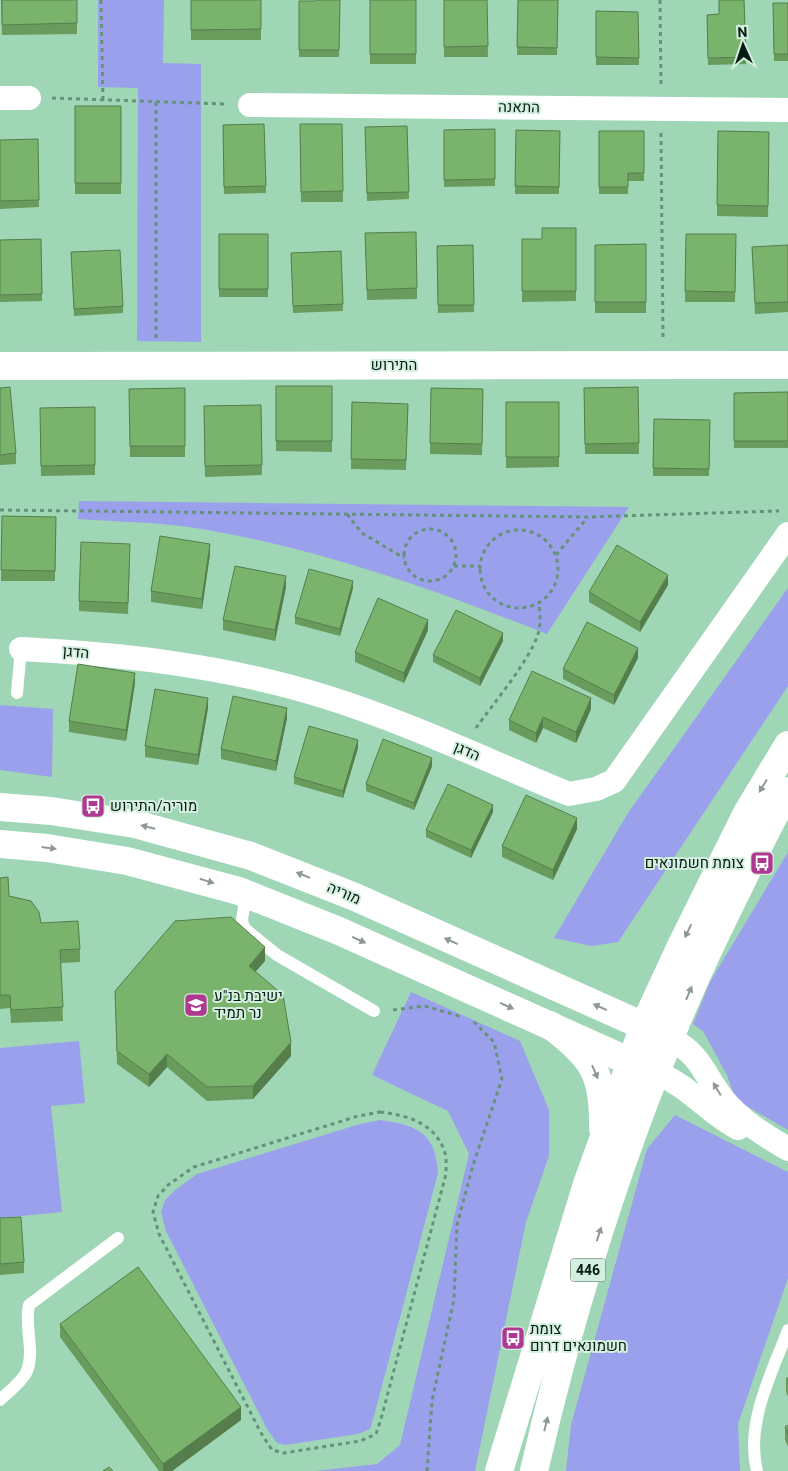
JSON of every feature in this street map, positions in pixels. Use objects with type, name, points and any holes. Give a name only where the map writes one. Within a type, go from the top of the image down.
[{"type":"street","points":[[0,98],[29,98]]},
{"type":"street","name":"התאנה","points":[[250,105],[788,110]]},
{"type":"street","name":"התירוש","points":[[0,366],[788,365]]},
{"type":"street","name":"הדגן","points":[[21,649],[133,658],[242,675],[342,702],[462,749],[569,794],[596,789],[614,781],[788,534]]},
{"type":"street","name":"446","points":[[499,1471],[599,1152],[644,1026],[746,814],[788,745]]},
{"type":"street","name":"446","points":[[534,1471],[565,1346],[608,1204],[656,1073],[706,953],[788,791]]},
{"type":"street","name":"מוריה","points":[[0,807],[51,811],[135,824],[251,856],[355,897],[670,1038]]},
{"type":"street","points":[[0,844],[47,848],[119,859],[195,878],[246,894],[340,931],[656,1073],[688,1089],[730,1124],[784,1146]]},
{"type":"street","points":[[550,1025],[584,1053],[594,1068],[600,1085],[603,1106],[599,1152]]},
{"type":"street","points":[[670,1038],[693,1053],[733,1110],[784,1146]]},
{"type":"lane","points":[[17,693],[21,649]]},
{"type":"lane","points":[[246,894],[242,920],[244,928],[277,956],[374,1011]]},
{"type":"lane","points":[[0,1400],[26,1373],[30,1355],[26,1318],[29,1304],[118,1238]]},
{"type":"lane","points":[[757,1471],[754,1436],[760,1404],[788,1330]]},
{"type":"path","points":[[101,0],[103,100]]},
{"type":"path","points":[[660,0],[664,365]]},
{"type":"path","points":[[29,98],[250,105]]},
{"type":"path","points":[[156,102],[156,366]]},
{"type":"path","points":[[0,510],[588,517],[788,510]]},
{"type":"path","points":[[347,514],[362,533],[404,558]]},
{"type":"path","points":[[556,555],[588,517]]},
{"type":"path","points":[[520,529],[534,532],[549,542],[556,555],[559,568],[557,582],[550,594],[539,603],[528,607],[515,608],[502,604],[487,592],[481,580],[480,566],[483,553],[490,542],[507,532],[520,529]]},
{"type":"path","points":[[433,530],[442,532],[451,540],[455,548],[454,566],[447,575],[439,580],[423,580],[409,570],[404,558],[408,541],[416,534],[433,530]]},
{"type":"path","points":[[454,566],[480,566]]},
{"type":"path","points":[[462,749],[531,650],[540,620],[539,603]]},
{"type":"path","points":[[374,1011],[426,1006],[463,1018]]},
{"type":"path","points":[[427,1471],[432,1401],[454,1299],[457,1225],[473,1165],[502,1079],[494,1042],[472,1020]]},
{"type":"path","points":[[380,1112],[405,1115],[431,1129],[445,1151],[446,1174],[444,1183],[376,1434],[360,1441],[284,1452],[272,1450],[261,1433],[159,1234],[153,1212],[158,1196],[168,1185],[194,1167],[358,1116],[380,1112]]},
{"type":"shaded area","points":[[98,0],[164,0],[163,63],[201,64],[201,342],[137,341],[138,88],[98,87]]},
{"type":"shaded area","points":[[79,501],[629,507],[547,634],[377,572],[246,537],[187,527],[78,519]]},
{"type":"shaded area","points":[[788,588],[788,686],[618,942],[592,946],[554,938],[628,813]]},
{"type":"shaded area","points":[[0,705],[53,709],[52,777],[0,770]]},
{"type":"shaded area","points":[[788,852],[788,1130],[736,1100],[727,1075],[703,1031],[693,1024],[710,982]]},
{"type":"shaded area","points":[[411,992],[520,1041],[549,1110],[549,1156],[526,1222],[475,1471],[316,1471],[377,1464],[400,1445],[469,1154],[448,1111],[372,1075]]},
{"type":"shaded area","points":[[79,1041],[85,1103],[51,1106],[62,1212],[0,1218],[0,1048]]},
{"type":"shaded area","points":[[675,1115],[788,1172],[788,1278],[738,1424],[740,1471],[566,1471],[571,1425],[647,1149]]},
{"type":"shaded area","points":[[380,1120],[414,1128],[422,1133],[429,1140],[433,1149],[438,1173],[370,1429],[358,1434],[285,1445],[277,1443],[267,1429],[166,1231],[161,1212],[165,1200],[197,1174],[360,1124]]},
{"type":"building","points":[[2,0],[77,0],[77,23],[2,25]]},
{"type":"building","points":[[191,0],[261,0],[261,29],[191,30]]},
{"type":"building","points":[[340,0],[339,50],[299,50],[299,1]]},
{"type":"building","points":[[370,0],[416,0],[416,54],[370,54]]},
{"type":"building","points":[[444,0],[487,0],[488,46],[444,47]]},
{"type":"building","points":[[518,0],[558,0],[557,48],[517,47]]},
{"type":"building","points":[[719,0],[744,0],[746,57],[708,58],[707,15],[719,14]]},
{"type":"building","points":[[773,3],[788,3],[788,54],[774,54]]},
{"type":"building","points":[[596,11],[638,12],[639,58],[596,57]]},
{"type":"building","points":[[75,106],[121,106],[121,183],[75,183]]},
{"type":"building","points":[[264,124],[266,186],[224,187],[223,125]]},
{"type":"building","points":[[300,124],[342,124],[343,191],[301,192]]},
{"type":"building","points":[[407,126],[409,192],[367,193],[365,127]]},
{"type":"building","points":[[495,129],[495,179],[444,180],[444,130]]},
{"type":"building","points":[[516,130],[560,131],[559,187],[515,186]]},
{"type":"building","points":[[599,131],[644,131],[644,173],[628,173],[628,187],[599,187]]},
{"type":"building","points":[[718,131],[769,132],[768,206],[717,205]]},
{"type":"building","points":[[38,139],[39,200],[0,201],[0,140]]},
{"type":"building","points":[[542,228],[576,228],[576,291],[522,291],[522,239],[542,239]]},
{"type":"building","points":[[416,232],[417,288],[367,290],[365,233]]},
{"type":"building","points":[[219,234],[268,234],[268,289],[219,289]]},
{"type":"building","points":[[686,234],[736,234],[735,292],[685,291]]},
{"type":"building","points":[[41,239],[42,294],[0,295],[0,240]]},
{"type":"building","points":[[646,244],[646,302],[595,302],[595,245]]},
{"type":"building","points":[[473,245],[474,305],[438,305],[437,246]]},
{"type":"building","points":[[788,245],[788,302],[755,303],[752,247]]},
{"type":"building","points":[[120,250],[123,306],[74,309],[71,252]]},
{"type":"building","points":[[341,251],[343,304],[293,306],[291,253]]},
{"type":"building","points":[[276,386],[332,386],[332,441],[276,441]]},
{"type":"building","points":[[10,387],[16,453],[0,455],[0,388]]},
{"type":"building","points":[[638,387],[639,443],[585,444],[584,388]]},
{"type":"building","points":[[185,388],[185,446],[130,446],[129,389]]},
{"type":"building","points":[[431,388],[483,389],[482,444],[430,443]]},
{"type":"building","points":[[788,392],[788,441],[734,441],[734,393]]},
{"type":"building","points":[[352,402],[408,404],[406,460],[351,459]]},
{"type":"building","points":[[506,402],[559,402],[559,457],[506,457]]},
{"type":"building","points":[[261,405],[262,465],[205,466],[204,406]]},
{"type":"building","points":[[95,407],[95,465],[41,466],[40,408]]},
{"type":"building","points":[[654,419],[710,420],[709,469],[653,468]]},
{"type":"building","points":[[2,516],[56,517],[55,571],[1,570]]},
{"type":"building","points":[[160,536],[210,544],[202,599],[151,591]]},
{"type":"building","points":[[81,542],[130,544],[128,603],[79,601]]},
{"type":"building","points":[[617,545],[668,575],[640,622],[589,592]]},
{"type":"building","points":[[235,566],[286,576],[275,630],[223,620]]},
{"type":"building","points":[[309,569],[353,581],[340,629],[295,617]]},
{"type":"building","points":[[378,598],[428,620],[404,673],[355,652]]},
{"type":"building","points":[[456,610],[503,633],[480,678],[433,655]]},
{"type":"building","points":[[587,622],[638,648],[614,695],[563,669]]},
{"type":"building","points":[[78,664],[135,673],[126,730],[69,721]]},
{"type":"building","points":[[532,671],[591,698],[576,732],[543,717],[536,733],[509,720]]},
{"type":"building","points":[[155,689],[208,698],[198,755],[145,746]]},
{"type":"building","points":[[233,696],[287,708],[276,761],[221,749]]},
{"type":"building","points":[[309,726],[358,740],[343,791],[294,777]]},
{"type":"building","points":[[383,739],[432,758],[414,803],[366,784]]},
{"type":"building","points":[[448,784],[493,805],[471,850],[426,830]]},
{"type":"building","points":[[526,795],[577,818],[553,870],[502,846]]},
{"type":"building","points":[[8,877],[9,896],[31,901],[39,912],[41,923],[78,921],[80,949],[60,950],[63,1007],[11,1010],[10,995],[0,995],[0,878]]},
{"type":"building","points":[[231,917],[265,947],[249,966],[283,995],[291,1042],[253,1086],[207,1087],[167,1054],[149,1074],[117,1051],[115,991],[175,921]]},
{"type":"building","points":[[21,1217],[24,1262],[0,1264],[0,1218]]},
{"type":"building","points":[[138,1267],[241,1407],[163,1464],[60,1324]]},
{"type":"building","points":[[109,1467],[113,1471],[103,1471]]},
{"type":"place","name":"מוריה/התירוש","points":[[93,806]]},
{"type":"place","name":"צומת חשמונאים","points":[[762,863]]},
{"type":"place","name":"ישיבת בנ\"ע נר תמיד","points":[[196,1005]]},
{"type":"place","name":"צומת חשמונאים דרום","points":[[513,1338]]}]
